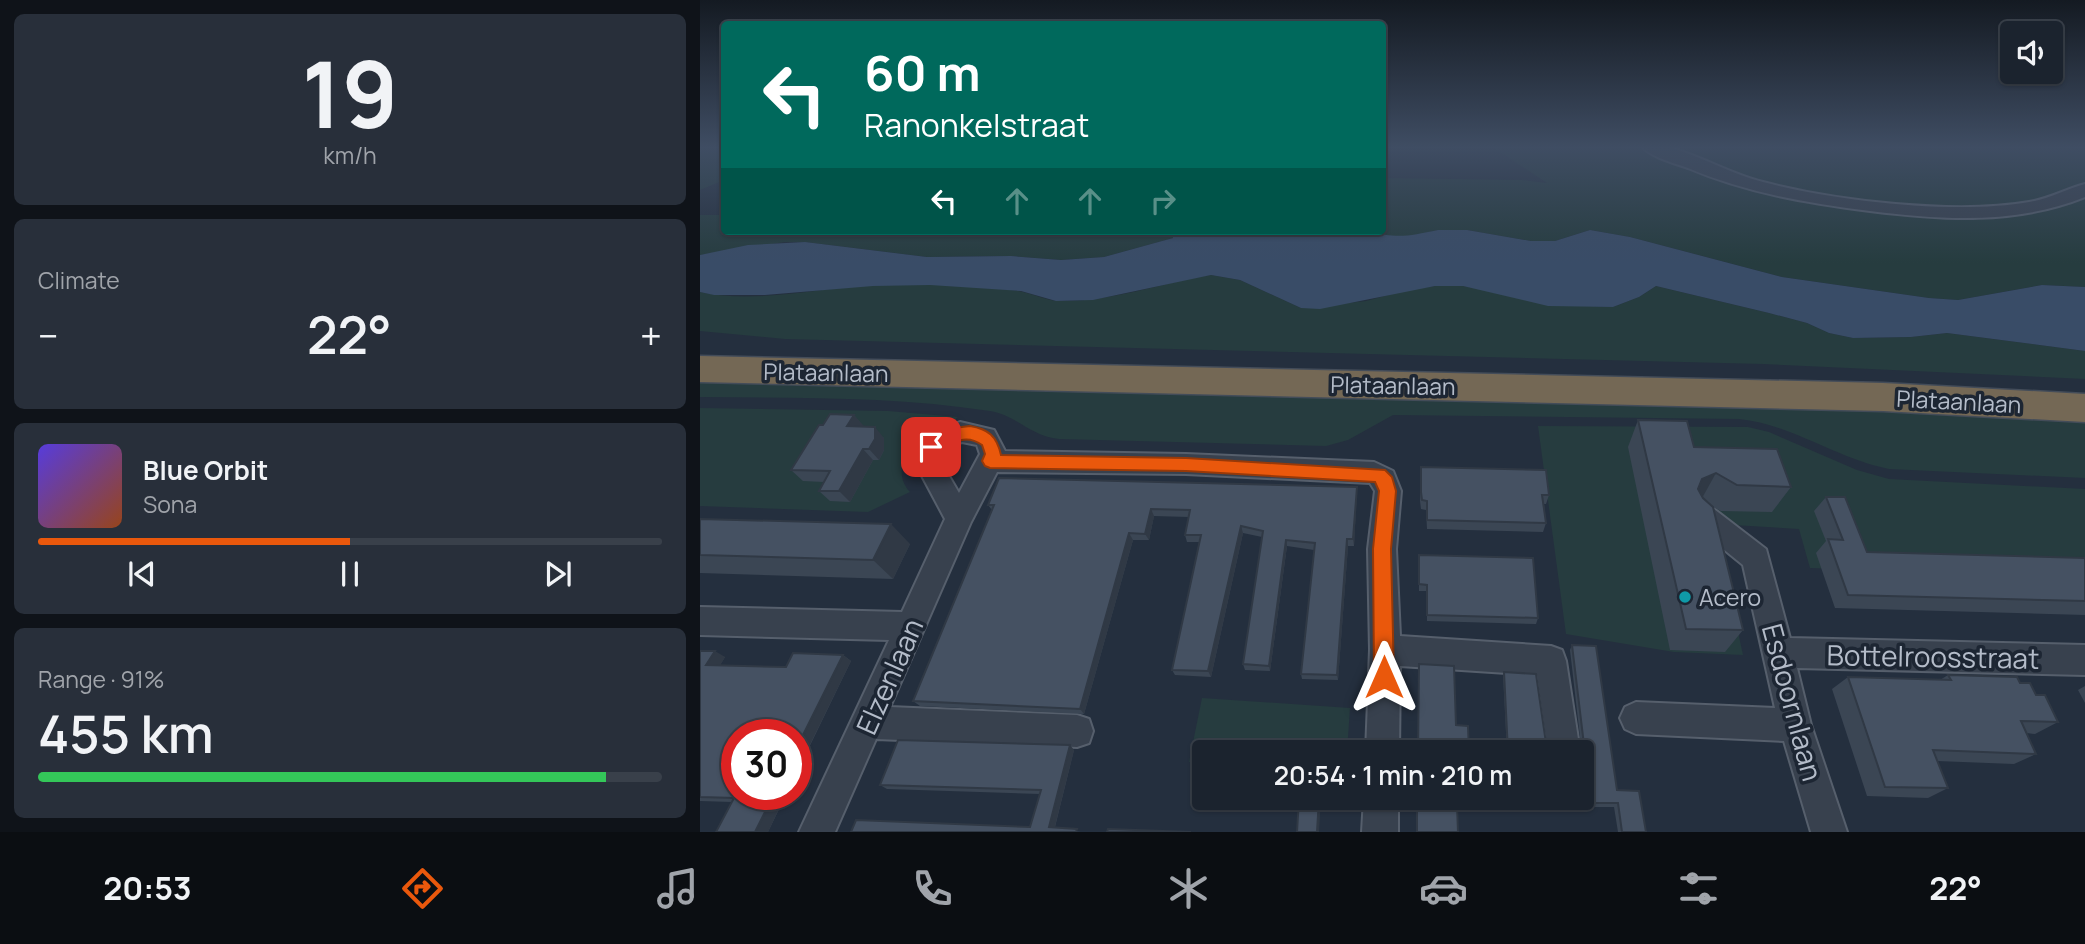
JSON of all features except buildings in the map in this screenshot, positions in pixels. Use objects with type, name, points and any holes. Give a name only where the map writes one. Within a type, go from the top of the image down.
[{"type":"highway","name":"Plataanlaan","points":[[700,348],[1771,372],[2085,386]]},
{"type":"highway","name":"Plataanlaan","points":[[700,369],[1883,397],[2085,408]]},
{"type":"street","points":[[1752,185],[1812,198],[1905,210],[1970,214],[2028,209],[2085,190]]},
{"type":"street","points":[[959,519],[927,464],[928,453],[943,437],[970,432],[989,442],[993,454],[990,461],[1186,464],[1379,475],[1386,482],[1388,491],[1382,549],[1385,650],[1382,740]]},
{"type":"street","name":"Elzenlaan","points":[[817,832],[959,519],[990,461]]},
{"type":"street","name":"Esdoornlaan","points":[[1700,514],[1756,558],[1795,725],[1829,832]]},
{"type":"street","points":[[700,621],[911,626]]},
{"type":"street","points":[[1385,650],[1551,660],[1562,740]]},
{"type":"street","name":"Bottelroosstraat","points":[[1780,653],[2085,660]]},
{"type":"street","points":[[1636,718],[1795,725]]},
{"type":"street","points":[[868,722],[1077,732]]},
{"type":"street","points":[[1380,832],[1381,810]]},
{"type":"green space","points":[[700,185],[712,185],[700,190]]},
{"type":"green space","points":[[1386,185],[2085,185],[2085,287],[2042,285],[1958,300],[1782,277],[1630,237],[1590,230],[1555,241],[1531,241],[1467,230],[1438,230],[1408,237],[1383,235],[1386,235]]},
{"type":"green space","points":[[700,215],[721,215],[721,235],[1173,235],[1173,238],[1104,257],[1061,260],[1011,256],[927,257],[805,242],[785,242],[700,255]]},
{"type":"green space","points":[[1211,275],[1240,280],[1301,308],[1366,301],[1435,286],[1463,286],[1574,305],[1613,307],[1639,297],[1656,286],[1807,323],[1829,333],[1853,338],[1947,333],[2085,351],[2085,379],[1763,364],[785,339],[700,331],[700,292],[765,296],[875,285],[947,285],[1018,291],[1055,301],[1117,295]]},
{"type":"green space","points":[[700,379],[1797,406],[2085,419],[2085,478],[1889,469],[1851,458],[1796,434],[1739,419],[1393,415],[1348,440],[1326,446],[1059,439],[1040,434],[999,413],[954,406],[845,399],[700,397]]},
{"type":"green space","points":[[700,408],[888,411],[958,417],[925,434],[911,449],[903,465],[902,474],[910,492],[868,512],[700,506]]},
{"type":"green space","points":[[1538,426],[1748,427],[1769,432],[1857,470],[1889,479],[2085,489],[2085,576],[1810,568],[1799,529],[1699,523],[1724,566],[1743,655],[1674,652],[1566,634]]},
{"type":"green space","points":[[1202,698],[1350,708],[1348,740],[1193,740]]},
{"type":"water","points":[[1438,230],[1467,230],[1531,241],[1555,241],[1590,230],[1630,237],[1782,277],[1929,298],[1958,300],[2042,285],[2085,287],[2085,351],[1947,333],[1853,338],[1829,333],[1807,323],[1656,286],[1639,297],[1613,307],[1548,306],[1463,286],[1435,286],[1320,309],[1301,308],[1240,280],[1211,275],[1093,300],[1056,301],[1021,291],[930,285],[873,286],[765,295],[714,295],[700,292],[700,255],[748,245],[805,242],[927,257],[1011,256],[1061,260],[1104,257],[1173,238],[1173,235],[1411,235]]},
{"type":"place","name":"Acero","points":[[1685,597]]},
{"type":"route","points":[[931,447],[950,434],[970,432],[985,437],[989,442],[993,454],[990,461],[1186,464],[1379,475],[1384,478],[1388,491],[1382,549],[1384,677]]}]
